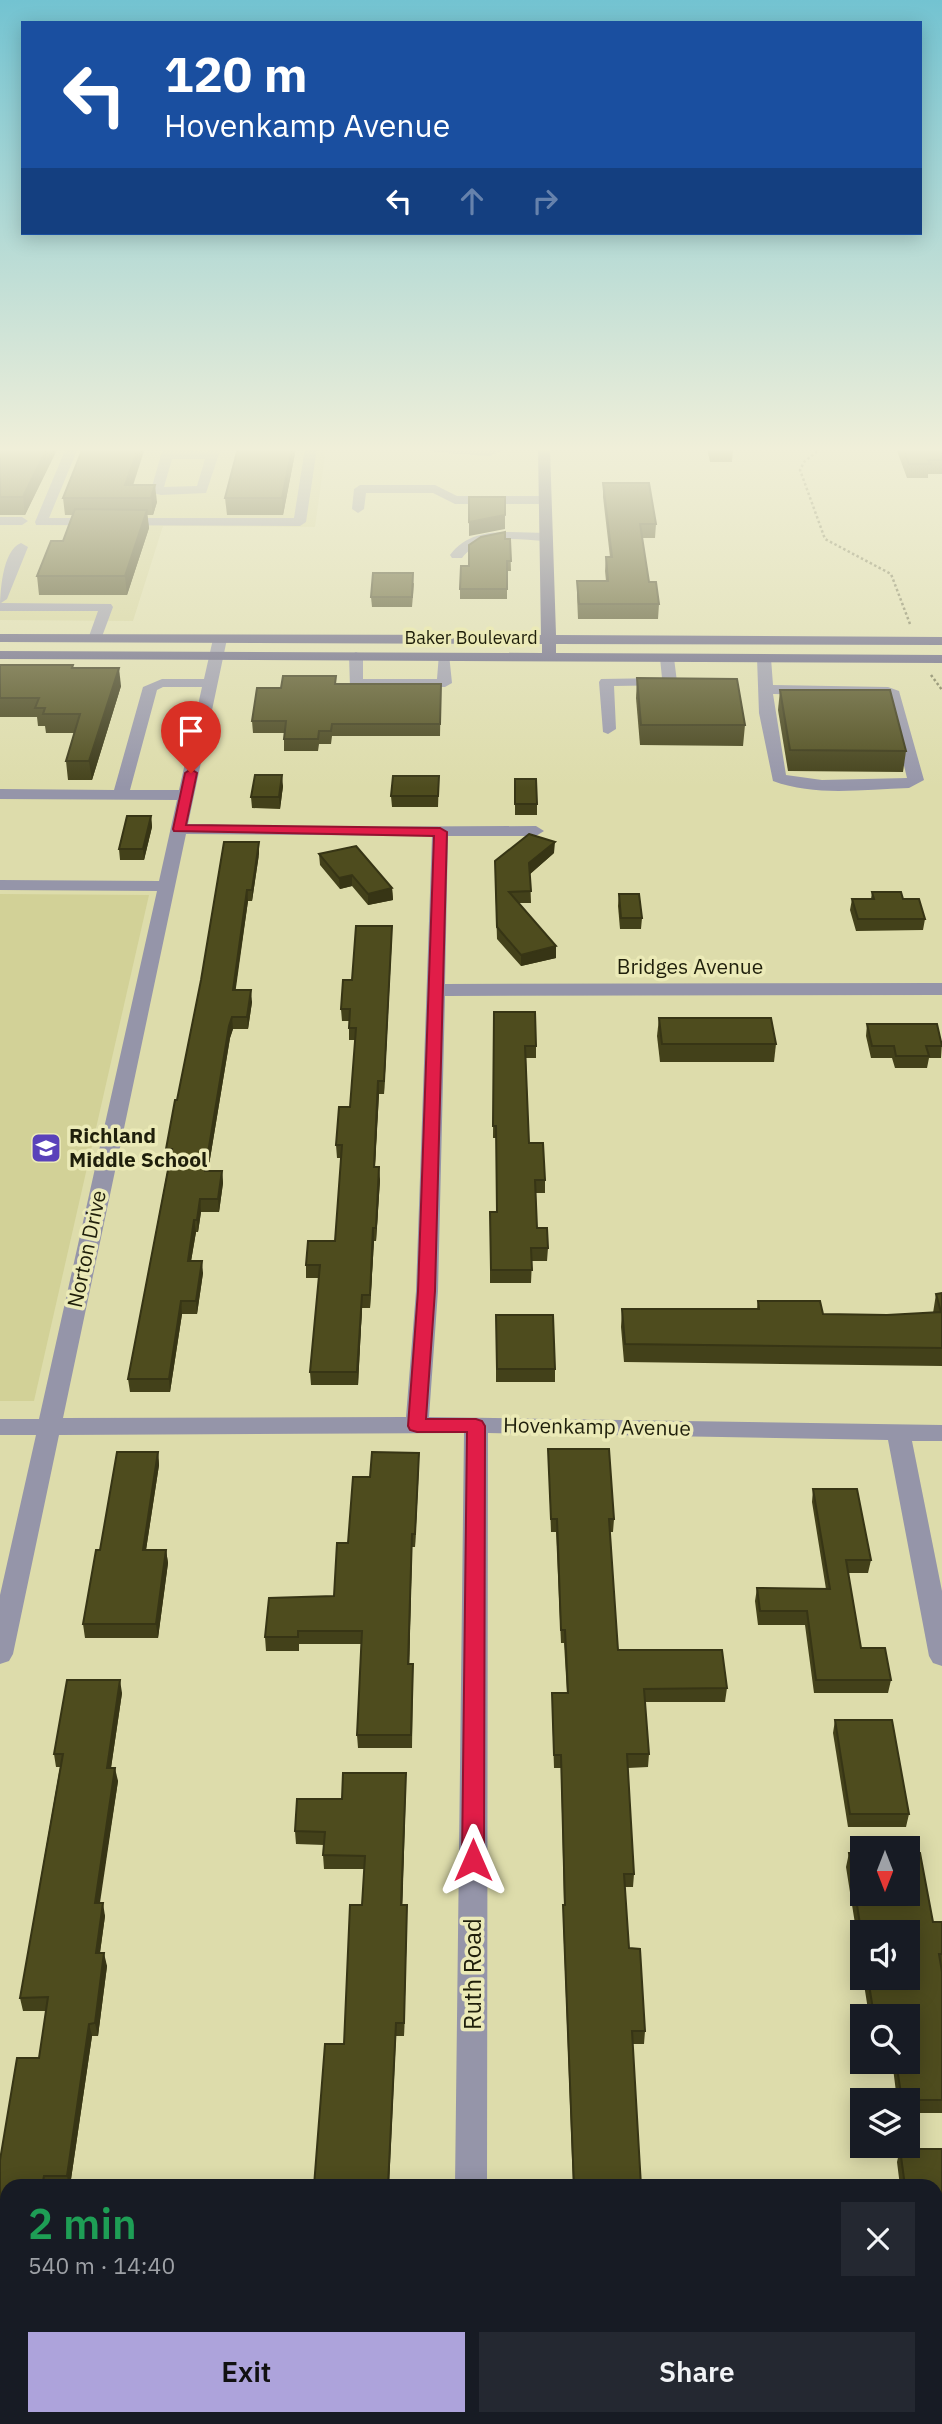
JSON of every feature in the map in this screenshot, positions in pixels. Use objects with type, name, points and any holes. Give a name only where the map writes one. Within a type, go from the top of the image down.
[{"type":"main road","points":[[547,561],[549,658]]},
{"type":"main road","name":"Baker Boulevard","points":[[0,638],[942,641]]},
{"type":"main road","name":"Baker Boulevard","points":[[0,655],[942,659]]},
{"type":"street","points":[[0,599],[15,561]]},
{"type":"street","points":[[0,607],[106,607],[95,639]]},
{"type":"street","name":"Norton Drive","points":[[0,1654],[220,639]]},
{"type":"street","points":[[356,656],[355,684],[445,683],[444,657]]},
{"type":"street","points":[[608,729],[606,682],[676,682],[667,658]]},
{"type":"street","points":[[764,658],[766,713],[779,778],[786,782],[804,784],[909,783],[916,780],[894,694],[888,691],[766,689]]},
{"type":"street","points":[[121,795],[150,687],[162,683],[210,683]]},
{"type":"street","points":[[0,794],[186,795]]},
{"type":"street","points":[[179,829],[536,831]]},
{"type":"street","points":[[417,1426],[426,1291],[440,832]]},
{"type":"street","points":[[0,885],[167,886]]},
{"type":"street","name":"Bridges Avenue","points":[[437,990],[942,989]]},
{"type":"street","name":"Hovenkamp Avenue","points":[[0,1427],[476,1426],[942,1433]]},
{"type":"street","name":"Ruth Road","points":[[471,2179],[476,1426]]},
{"type":"street","points":[[898,1432],[942,1656]]},
{"type":"shaded area","points":[[0,561],[152,561],[133,621],[0,620]]},
{"type":"shaded area","name":"Richland Middle School","points":[[0,894],[149,895],[34,1401],[0,1401]]},
{"type":"building","points":[[43,561],[130,561],[125,576],[37,576]]},
{"type":"building","points":[[469,561],[507,561],[507,589],[460,589],[461,566],[469,566]]},
{"type":"building","points":[[606,561],[646,561],[649,582],[656,582],[659,604],[579,604],[577,581],[608,581]]},
{"type":"building","points":[[373,573],[413,573],[412,597],[371,597]]},
{"type":"building","points":[[0,665],[119,668],[89,761],[66,761],[80,714],[43,714],[45,708],[35,708],[39,698],[0,698]]},
{"type":"building","points":[[283,676],[336,676],[335,684],[441,684],[440,724],[332,724],[331,731],[319,731],[318,739],[284,739],[286,721],[252,721],[257,688],[281,688]]},
{"type":"building","points":[[637,678],[737,679],[745,725],[641,725]]},
{"type":"building","points":[[780,690],[890,690],[906,751],[790,750]]},
{"type":"building","points":[[255,775],[282,775],[279,797],[251,797]]},
{"type":"building","points":[[393,776],[439,776],[438,796],[391,796]]},
{"type":"building","points":[[515,779],[536,779],[537,804],[515,804]]},
{"type":"building","points":[[127,816],[151,816],[143,849],[119,849]]},
{"type":"building","points":[[529,834],[555,842],[529,863],[531,891],[509,892],[556,946],[521,955],[497,927],[495,861]]},
{"type":"building","points":[[224,842],[259,842],[252,890],[247,890],[233,990],[251,990],[247,1017],[232,1017],[229,1026],[205,1171],[222,1171],[218,1199],[200,1199],[197,1220],[194,1220],[188,1261],[202,1261],[196,1301],[181,1301],[169,1379],[128,1379],[172,1149],[166,1149],[201,980]]},
{"type":"building","points":[[356,846],[392,888],[368,894],[352,875],[339,878],[319,854]]},
{"type":"building","points":[[872,892],[901,892],[903,899],[919,899],[925,919],[858,919],[852,899],[874,899]]},
{"type":"building","points":[[619,894],[639,894],[642,918],[621,918]]},
{"type":"building","points":[[356,926],[392,926],[384,1081],[378,1081],[374,1167],[379,1167],[370,1295],[362,1295],[357,1372],[310,1372],[320,1265],[306,1265],[308,1241],[335,1241],[342,1145],[336,1145],[339,1107],[350,1107],[356,1028],[349,1028],[350,1009],[341,1009],[343,980],[352,980]]},
{"type":"building","points":[[494,1012],[535,1012],[536,1046],[525,1046],[529,1143],[543,1143],[545,1180],[535,1180],[537,1228],[547,1228],[548,1248],[531,1248],[532,1270],[491,1270],[490,1212],[497,1212],[496,1126],[493,1126]]},
{"type":"building","points":[[659,1018],[771,1018],[776,1044],[662,1044]]},
{"type":"building","points":[[867,1024],[937,1024],[942,1046],[926,1046],[929,1056],[896,1056],[894,1046],[872,1046]]},
{"type":"building","points":[[942,1293],[942,1348],[625,1344],[622,1309],[759,1309],[758,1301],[820,1301],[823,1314],[887,1315],[941,1312],[936,1294]]},
{"type":"building","points":[[496,1315],[553,1315],[555,1369],[497,1369]]},
{"type":"building","points":[[548,1449],[609,1449],[614,1519],[609,1519],[618,1650],[722,1650],[727,1688],[644,1689],[649,1754],[627,1754],[634,1874],[624,1874],[629,1948],[640,1949],[645,2031],[632,2031],[641,2179],[574,2179],[563,1905],[561,1755],[554,1755],[552,1693],[568,1693],[565,1630],[561,1630],[557,1519],[551,1519]]},
{"type":"building","points":[[117,1452],[158,1452],[143,1550],[166,1550],[156,1624],[83,1624],[96,1550],[100,1550]]},
{"type":"building","points":[[372,1452],[419,1453],[415,1534],[412,1534],[408,1664],[413,1664],[411,1735],[357,1735],[362,1631],[298,1631],[298,1637],[265,1637],[269,1598],[334,1596],[337,1543],[348,1543],[353,1477],[370,1477]]},
{"type":"building","points":[[813,1489],[857,1489],[871,1560],[846,1560],[861,1648],[885,1648],[891,1680],[816,1680],[807,1611],[760,1611],[757,1588],[830,1589]]},
{"type":"building","points":[[67,1680],[120,1680],[107,1768],[115,1768],[95,1903],[103,1903],[96,1953],[104,1953],[95,2023],[89,2024],[67,2176],[0,2179],[0,2160],[17,2058],[39,2058],[48,1997],[20,1998],[63,1754],[54,1754]]},
{"type":"building","points":[[835,1720],[892,1720],[909,1814],[850,1814]]},
{"type":"building","points":[[343,1773],[406,1773],[401,1905],[407,1905],[404,2023],[396,2023],[388,2179],[315,2179],[325,2044],[344,2044],[350,1905],[362,1905],[365,1856],[323,1855],[325,1832],[295,1831],[297,1799],[342,1799]]},
{"type":"building","points":[[920,1853],[933,1922],[942,1922],[942,1954],[939,1954],[942,1972],[942,2100],[920,2100],[920,2088],[900,2088],[898,2074],[920,2074],[920,2004],[872,2004],[870,1990],[920,1990],[920,1920],[859,1920],[857,1906],[920,1906]]},
{"type":"building","points":[[920,2149],[942,2149],[942,2179],[904,2179],[901,2158],[920,2158]]},
{"type":"place","name":"Richland Middle School","points":[[46,1148]]},
{"type":"route","points":[[191,773],[179,829],[440,832],[426,1291],[417,1426],[476,1426],[473,1860]]}]
